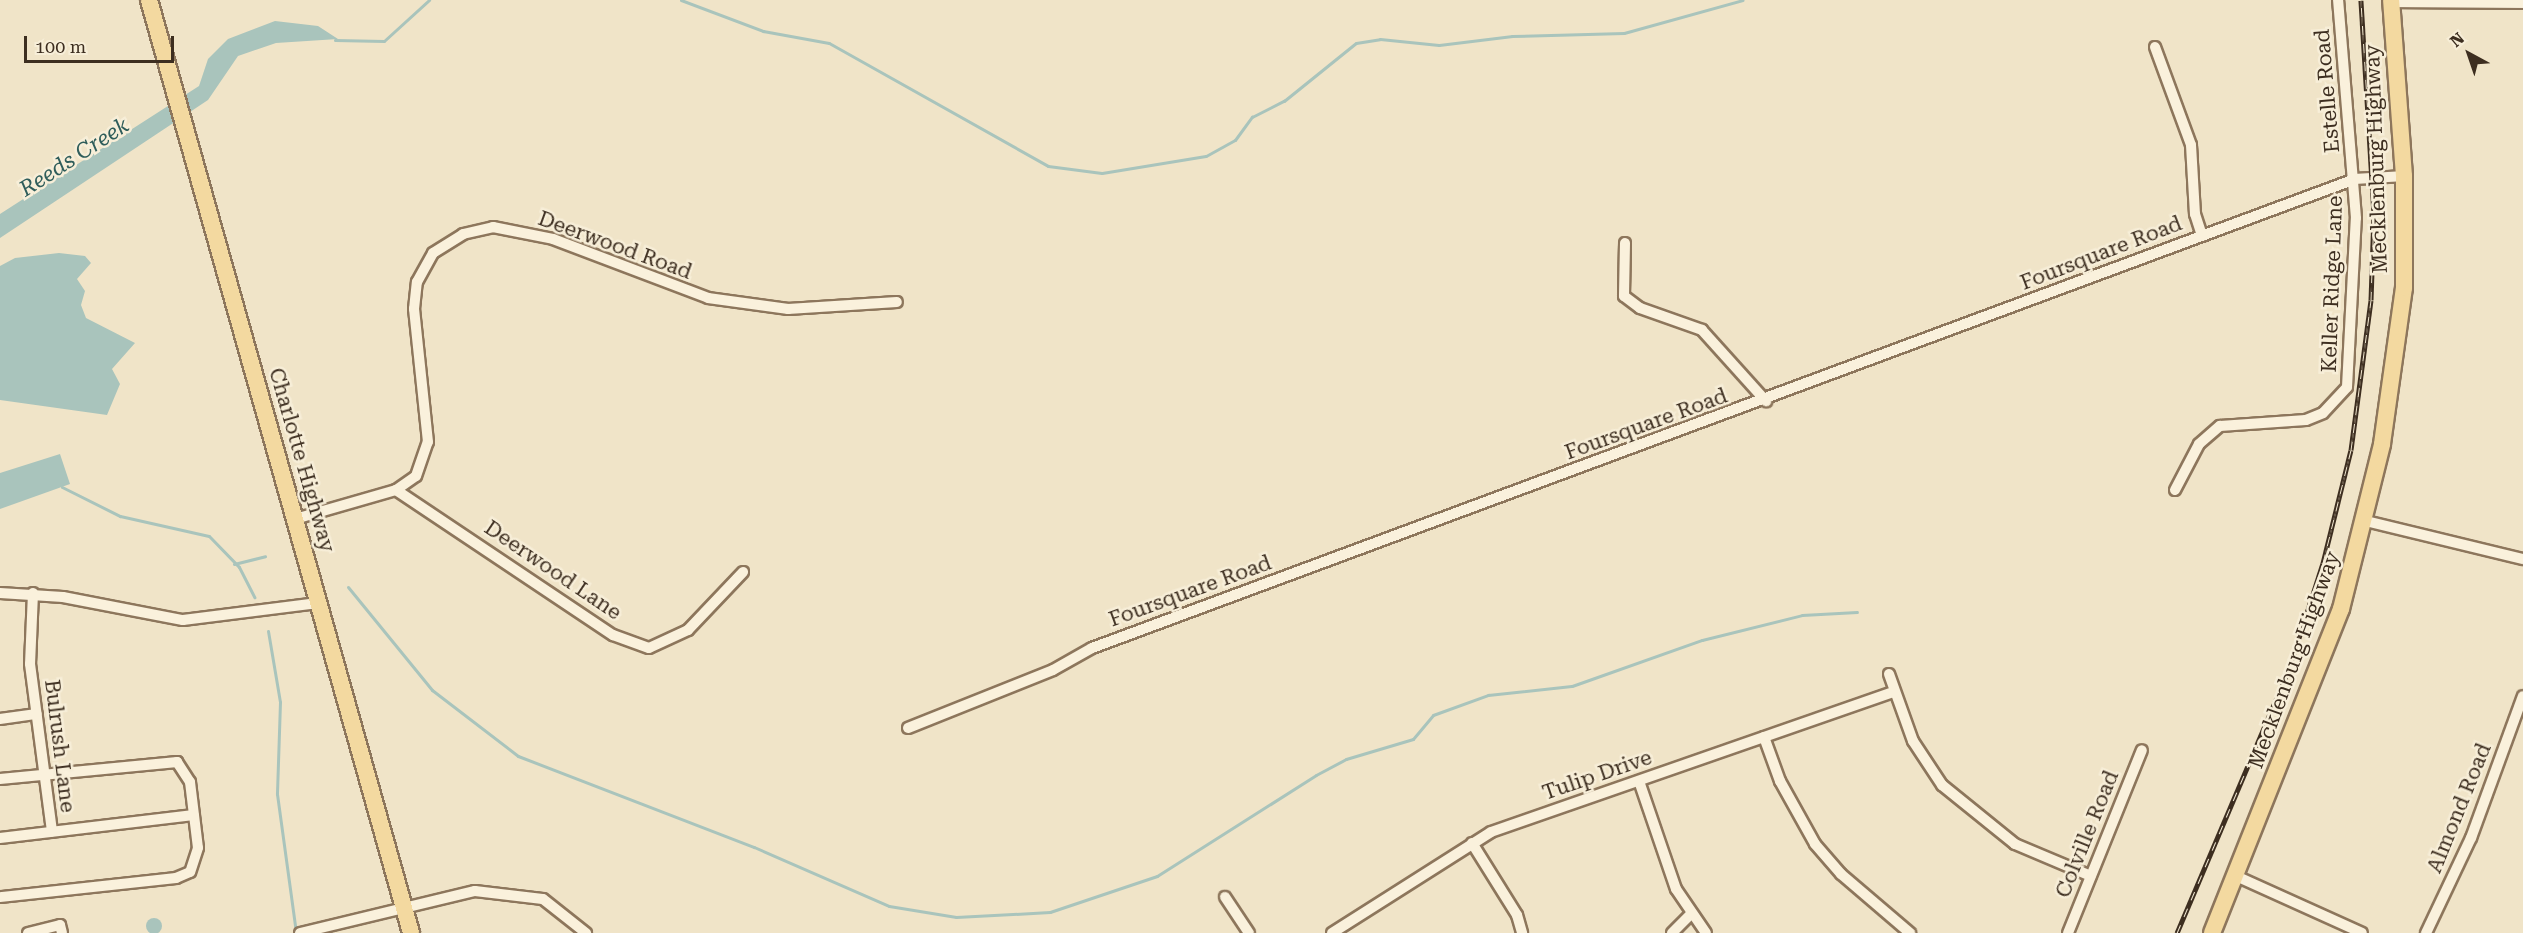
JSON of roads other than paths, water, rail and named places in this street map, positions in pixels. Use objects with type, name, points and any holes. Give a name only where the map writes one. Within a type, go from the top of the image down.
[{"type":"main road","name":"Charlotte Highway","points":[[149,0],[411,933]]},
{"type":"main road","name":"Mecklenburg Highway","points":[[2212,933],[2341,609],[2366,521],[2396,366],[2404,288],[2404,176],[2391,1]]},
{"type":"street","name":"Estelle Road","points":[[2338,0],[2355,179]]},
{"type":"street","points":[[2391,1],[2523,3]]},
{"type":"street","points":[[2155,47],[2191,145],[2195,214],[2202,236]]},
{"type":"street","name":"Foursquare Road","points":[[909,728],[1053,670],[1092,648],[1766,401],[2355,179],[2404,176]]},
{"type":"street","name":"Keller Ridge Lane","points":[[2175,490],[2199,444],[2220,426],[2306,420],[2323,413],[2347,387],[2355,179]]},
{"type":"street","name":"Deerwood Road","points":[[295,519],[396,490],[416,476],[428,442],[414,309],[417,282],[433,253],[463,234],[493,227],[554,239],[708,298],[788,309],[897,302]]},
{"type":"street","points":[[1624,243],[1623,296],[1640,308],[1702,330],[1766,401]]},
{"type":"street","name":"Deerwood Lane","points":[[396,490],[538,580],[613,635],[649,648],[688,630],[743,572]]},
{"type":"street","points":[[2366,521],[2523,559]]},
{"type":"street","points":[[0,593],[33,593],[183,620],[318,603]]},
{"type":"street","name":"Bulrush Lane","points":[[33,593],[30,664],[52,832]]},
{"type":"street","points":[[1889,674],[1913,741],[1942,785],[2015,844],[2091,876]]},
{"type":"street","name":"Tulip Drive","points":[[1332,933],[1472,843],[1639,781],[1894,692]]},
{"type":"street","name":"Almond Road","points":[[2426,933],[2471,838],[2523,696]]},
{"type":"street","points":[[0,719],[37,714]]},
{"type":"street","points":[[1764,737],[1780,780],[1815,844],[1840,874],[1910,933]]},
{"type":"street","name":"Colville Road","points":[[2068,933],[2142,750]]},
{"type":"street","points":[[0,779],[177,762],[190,782],[196,861],[176,878],[0,897]]},
{"type":"street","points":[[1639,781],[1690,915],[1706,933]]},
{"type":"street","points":[[0,838],[194,815]]},
{"type":"street","points":[[1472,843],[1517,915],[1522,933]]},
{"type":"street","points":[[2236,876],[2362,933]]},
{"type":"street","points":[[300,933],[404,905],[475,891],[504,891],[543,899],[586,933]]},
{"type":"street","points":[[1225,897],[1249,933]]},
{"type":"street","points":[[1672,933],[1690,915]]},
{"type":"street","points":[[28,933],[60,925],[62,933]]},
{"type":"water","points":[[275,21],[318,26],[338,39],[276,43],[238,56],[208,100],[0,238],[0,214],[199,86],[208,59],[228,39]]},
{"type":"water","points":[[59,253],[85,256],[91,263],[77,279],[85,291],[81,305],[86,318],[135,343],[112,369],[120,384],[107,415],[0,400],[0,266],[15,258]]},
{"type":"water","points":[[60,454],[70,484],[0,509],[0,473]]},
{"type":"water","points":[[151,918],[157,918],[162,926],[160,932],[151,934],[146,929],[146,923]]},
{"type":"waterway","name":"Reeds Creek","points":[[335,40],[384,41],[429,0]]},
{"type":"waterway","points":[[681,0],[763,31],[829,43],[1048,166],[1102,173],[1206,156],[1235,140],[1252,117],[1284,101],[1356,43],[1380,39],[1439,45],[1512,36],[1624,33],[1743,0]]},
{"type":"waterway","points":[[62,487],[120,516],[209,536],[239,567],[254,597]]},
{"type":"waterway","points":[[234,564],[265,556]]},
{"type":"waterway","points":[[348,587],[432,690],[518,756],[754,847],[889,906],[956,917],[1050,912],[1157,876],[1316,775],[1346,759],[1413,739],[1433,715],[1488,695],[1572,686],[1702,640],[1802,615],[1857,612]]},
{"type":"waterway","points":[[268,631],[280,702],[277,794],[296,933]]},
{"type":"railway","points":[[2177,933],[2289,669],[2323,563],[2351,450],[2371,300],[2374,214],[2361,0]]}]
